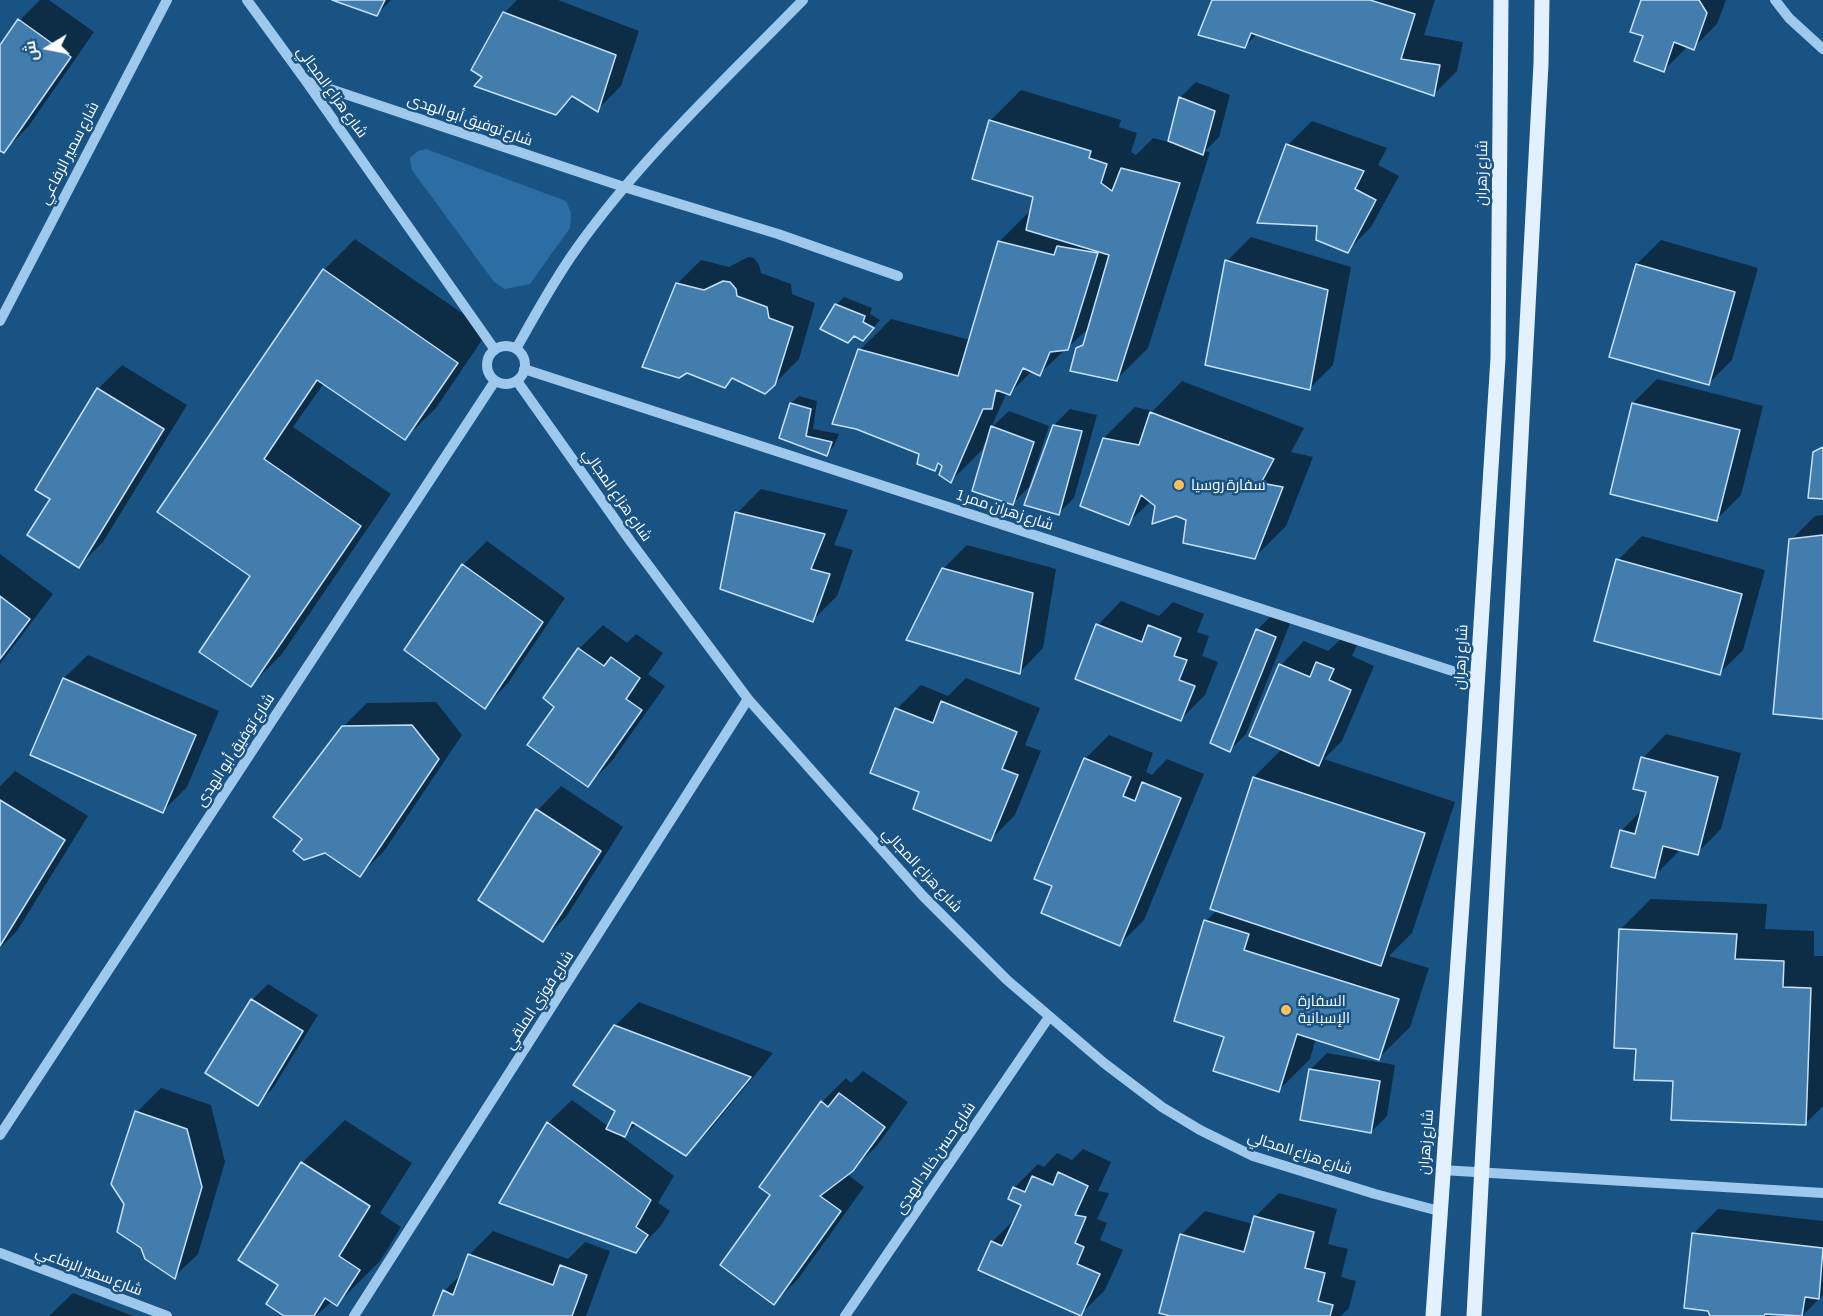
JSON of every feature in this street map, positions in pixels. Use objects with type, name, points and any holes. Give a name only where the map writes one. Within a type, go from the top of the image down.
[{"type":"main road","name":"شارع زهران","points":[[1433,1316],[1498,358],[1501,0]]},
{"type":"main road","points":[[1474,1316],[1540,88],[1542,0]]},
{"type":"street","name":"شارع سمير الرفاعي","points":[[0,321],[167,0]]},
{"type":"street","name":"شارع هزاع المجالي","points":[[247,0],[495,350]]},
{"type":"street","points":[[516,350],[534,315],[576,249],[624,188],[671,135],[803,0]]},
{"type":"street","points":[[1775,0],[1789,18],[1823,49]]},
{"type":"street","name":"شارع توفيق أبو الهدى","points":[[306,81],[624,188],[778,234],[898,276]]},
{"type":"street","points":[[502,347],[516,350],[524,361],[524,369],[517,381],[510,384],[495,381],[490,376],[487,362],[495,350],[502,347]]},
{"type":"street","name":"شارع زهران ممر 1","points":[[524,369],[1477,679]]},
{"type":"street","name":"شارع توفيق أبو الهدى","points":[[0,1135],[495,381]]},
{"type":"street","name":"شارع هزاع المجالي","points":[[517,381],[631,542],[748,699],[922,896],[1007,980],[1104,1063],[1162,1107],[1200,1131],[1253,1156],[1375,1194],[1439,1211]]},
{"type":"street","name":"شارع فوزي الملقي","points":[[354,1316],[748,699]]},
{"type":"street","name":"شارع حسن خالد الهدى","points":[[845,1316],[1049,1017]]},
{"type":"street","points":[[1442,1170],[1823,1193]]},
{"type":"street","name":"شارع سمير الرفاعي","points":[[0,1253],[167,1316]]},
{"type":"shaded area","points":[[426,149],[566,201],[571,213],[570,228],[530,284],[505,289],[494,282],[412,170],[410,158],[418,151]]},
{"type":"building","points":[[332,0],[385,0],[377,16]]},
{"type":"building","points":[[1212,0],[1370,0],[1415,14],[1401,59],[1440,65],[1434,96],[1251,33],[1245,48],[1198,35]]},
{"type":"building","points":[[1641,0],[1699,0],[1707,13],[1694,50],[1674,42],[1664,72],[1634,61],[1643,36],[1630,32]]},
{"type":"building","points":[[503,12],[616,55],[598,112],[572,96],[556,115],[474,86],[482,77],[471,70]]},
{"type":"building","points":[[18,19],[71,57],[4,153],[0,151],[0,45]]},
{"type":"building","points":[[1179,97],[1215,111],[1203,155],[1168,141]]},
{"type":"building","points":[[989,120],[1091,151],[1089,158],[1107,164],[1101,183],[1112,191],[1121,168],[1180,183],[1117,381],[1070,371],[1076,348],[1083,345],[1109,255],[1026,230],[1033,197],[972,179]]},
{"type":"building","points":[[1286,144],[1364,171],[1355,189],[1376,200],[1348,253],[1316,240],[1317,226],[1257,223]]},
{"type":"building","points":[[998,241],[1054,255],[1057,246],[1098,253],[1068,350],[1050,352],[1040,376],[1023,368],[1010,395],[996,390],[992,409],[983,409],[951,483],[939,475],[942,466],[938,463],[935,471],[917,464],[919,454],[856,429],[832,424],[858,349],[958,376]]},
{"type":"building","points":[[1225,260],[1328,290],[1310,390],[1205,365]]},
{"type":"building","points":[[1636,264],[1735,292],[1709,385],[1609,357]]},
{"type":"building","points":[[323,269],[458,363],[405,440],[317,380],[264,459],[361,526],[251,687],[199,652],[250,576],[157,512]]},
{"type":"building","points":[[723,281],[730,282],[736,289],[737,296],[767,307],[769,318],[793,327],[775,385],[765,394],[732,378],[725,388],[687,373],[679,378],[642,367],[676,283],[704,290]]},
{"type":"building","points":[[835,304],[865,316],[863,322],[874,328],[863,341],[854,336],[848,343],[820,329]]},
{"type":"building","points":[[97,388],[164,429],[79,568],[27,535],[50,499],[35,490]]},
{"type":"building","points":[[790,403],[811,409],[806,436],[832,442],[827,456],[779,438]]},
{"type":"building","points":[[1632,403],[1740,430],[1717,521],[1610,494]]},
{"type":"building","name":"سفارة روسيا","points":[[1150,412],[1274,459],[1261,483],[1283,487],[1255,559],[1183,543],[1186,520],[1176,516],[1152,524],[1155,506],[1141,495],[1129,525],[1080,506],[1103,438],[1139,445]]},
{"type":"building","points":[[1053,425],[1082,431],[1059,515],[1024,505]]},
{"type":"building","points":[[991,426],[1034,442],[1013,505],[972,491]]},
{"type":"building","points":[[1823,447],[1823,499],[1808,498],[1813,452]]},
{"type":"building","points":[[735,512],[825,534],[811,569],[830,574],[813,622],[720,589]]},
{"type":"building","points":[[1823,535],[1823,719],[1773,714],[1789,539]]},
{"type":"building","points":[[1616,559],[1742,594],[1720,675],[1594,641]]},
{"type":"building","points":[[462,564],[543,622],[485,709],[404,650]]},
{"type":"building","points":[[942,568],[1033,593],[1020,674],[906,640]]},
{"type":"building","points":[[0,596],[30,619],[0,659]]},
{"type":"building","points":[[1096,624],[1142,642],[1148,625],[1181,638],[1174,656],[1187,660],[1179,680],[1195,686],[1181,721],[1075,679]]},
{"type":"building","points":[[1256,629],[1276,637],[1230,752],[1210,743]]},
{"type":"building","points":[[578,648],[604,666],[611,657],[640,678],[626,699],[642,710],[588,787],[527,745],[554,707],[543,698]]},
{"type":"building","points":[[1316,662],[1334,669],[1329,680],[1351,690],[1319,766],[1249,736],[1279,664],[1310,677]]},
{"type":"building","points":[[63,678],[196,735],[163,813],[30,755]]},
{"type":"building","points":[[941,701],[1017,732],[1002,769],[1018,775],[991,841],[913,809],[919,792],[870,773],[895,708],[933,723]]},
{"type":"building","points":[[412,725],[439,759],[360,877],[325,853],[304,860],[293,851],[302,839],[273,817],[342,726]]},
{"type":"building","points":[[1641,757],[1718,777],[1698,855],[1663,846],[1655,878],[1611,867],[1620,830],[1635,834],[1646,792],[1633,789]]},
{"type":"building","points":[[1084,758],[1131,777],[1123,796],[1135,801],[1142,782],[1181,798],[1120,946],[1041,913],[1052,886],[1034,879]]},
{"type":"building","points":[[1253,777],[1425,833],[1381,966],[1210,909]]},
{"type":"building","points":[[0,800],[65,840],[0,946]]},
{"type":"building","points":[[536,809],[601,851],[543,942],[478,900]]},
{"type":"building","name":"السفارة الإسبانية","points":[[1204,920],[1249,934],[1244,950],[1399,999],[1379,1060],[1297,1034],[1279,1092],[1213,1071],[1224,1037],[1174,1021]]},
{"type":"building","points":[[1619,929],[1737,934],[1735,959],[1784,961],[1783,987],[1811,988],[1806,1125],[1671,1120],[1673,1081],[1634,1080],[1636,1049],[1614,1048]]},
{"type":"building","points":[[251,999],[303,1031],[258,1106],[205,1073]]},
{"type":"building","points":[[614,1025],[751,1077],[686,1156],[632,1122],[625,1137],[606,1129],[615,1111],[573,1085]]},
{"type":"building","points":[[1309,1069],[1380,1081],[1371,1133],[1300,1120]]},
{"type":"building","points":[[839,1093],[885,1127],[853,1171],[820,1196],[841,1211],[774,1305],[720,1265],[770,1195],[759,1187],[821,1101],[828,1107]]},
{"type":"building","points":[[135,1111],[187,1129],[202,1187],[175,1279],[145,1259],[141,1248],[117,1232],[124,1204],[111,1184]]},
{"type":"building","points":[[547,1122],[651,1200],[636,1227],[648,1235],[636,1253],[499,1203]]},
{"type":"building","points":[[301,1162],[370,1206],[339,1256],[360,1270],[337,1306],[325,1298],[314,1316],[284,1316],[266,1304],[278,1285],[238,1260]]},
{"type":"building","points":[[1058,1172],[1088,1186],[1075,1215],[1086,1217],[1075,1243],[1084,1247],[1077,1264],[1100,1274],[1081,1316],[978,1270],[991,1241],[1002,1246],[1021,1205],[1008,1199],[1013,1187],[1025,1192],[1032,1176],[1053,1185]]},
{"type":"building","points":[[1254,1216],[1314,1232],[1305,1268],[1325,1273],[1318,1301],[1333,1305],[1330,1316],[1170,1316],[1159,1313],[1180,1234],[1244,1252]]},
{"type":"building","points":[[1692,1233],[1823,1248],[1819,1299],[1805,1297],[1802,1316],[1765,1314],[1764,1316],[1710,1316],[1708,1311],[1684,1308]]},
{"type":"building","points":[[468,1254],[553,1285],[560,1265],[587,1275],[572,1316],[433,1316],[443,1290],[453,1295]]},
{"type":"place","name":"سفارة روسيا","points":[[1179,485]]},
{"type":"place","name":"السفارة الإسبانية","points":[[1286,1010]]}]
